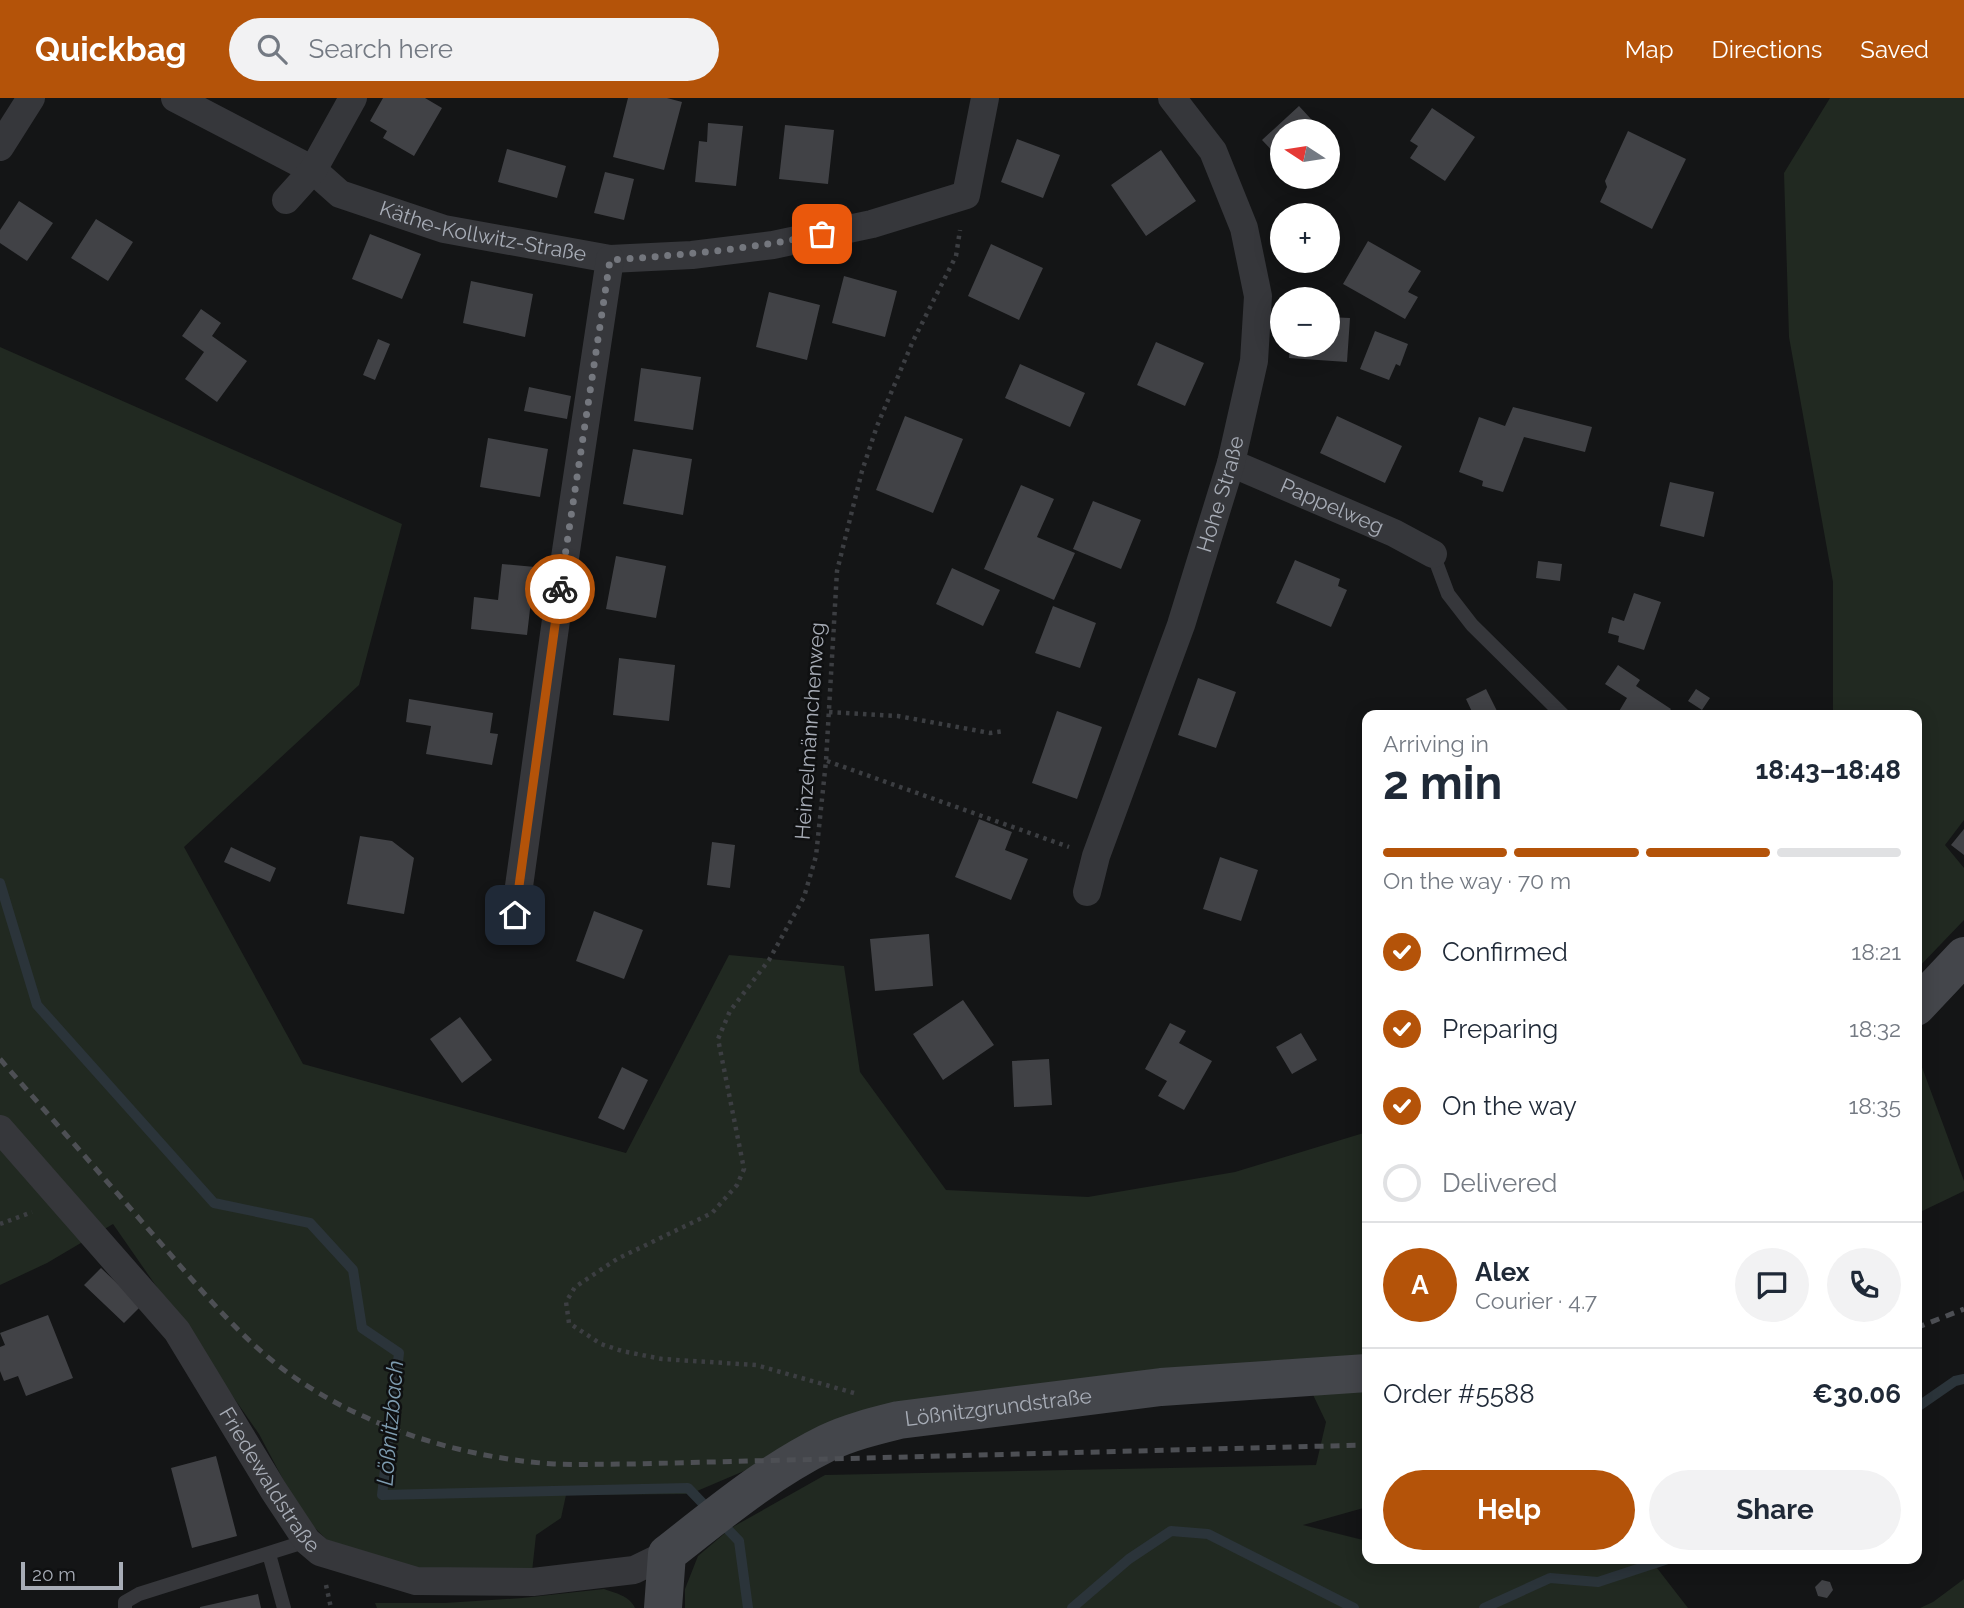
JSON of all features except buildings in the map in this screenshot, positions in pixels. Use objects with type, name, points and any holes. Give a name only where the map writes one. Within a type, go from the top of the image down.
[{"type":"street","points":[[0,147],[31,98]]},
{"type":"street","name":"Käthe-Kollwitz-Straße","points":[[175,98],[313,170],[340,194],[444,229],[610,260],[692,255],[773,245],[872,224],[966,195]]},
{"type":"street","points":[[286,200],[313,170],[354,98]]},
{"type":"street","points":[[966,195],[985,98]]},
{"type":"street","name":"Hohe Straße","points":[[1087,892],[1096,856],[1181,625],[1231,463],[1254,361],[1258,296],[1244,228],[1213,151],[1172,98]]},
{"type":"street","points":[[515,915],[610,260]]},
{"type":"street","name":"Pappelweg","points":[[1231,463],[1394,533],[1433,554]]},
{"type":"street","points":[[1922,1001],[1964,956]]},
{"type":"street","name":"Friedewaldstraße","points":[[0,1129],[177,1331],[274,1491],[307,1541],[320,1552],[416,1581],[533,1582],[634,1570],[667,1554]]},
{"type":"street","name":"Lößnitzgrundstraße","points":[[667,1554],[748,1490],[828,1443],[899,1419],[1161,1387],[1362,1373]]},
{"type":"street","points":[[663,1608],[667,1554]]},
{"type":"lane","points":[[1433,554],[1448,594],[1472,625],[1558,710]]},
{"type":"lane","points":[[125,1608],[125,1602],[139,1594],[307,1541]]},
{"type":"lane","points":[[269,1554],[284,1608]]},
{"type":"path","name":"Heinzelmännchenweg","points":[[899,1419],[880,1405],[852,1392],[756,1365],[662,1359],[622,1351],[601,1343],[569,1322],[566,1303],[575,1287],[617,1259],[712,1213],[737,1185],[744,1169],[718,1039],[730,1011],[768,960],[804,897],[816,856],[826,761],[837,571],[862,471],[877,426],[913,341],[956,256],[966,195]]},
{"type":"path","points":[[829,712],[898,716],[990,733],[1004,731]]},
{"type":"path","points":[[826,761],[1096,856]]},
{"type":"shaded area","points":[[1830,98],[1964,98],[1964,820],[1945,845],[1964,868],[1964,920],[1922,964],[1922,710],[1833,710],[1833,582],[1789,337],[1784,173]]},
{"type":"shaded area","points":[[0,347],[402,524],[359,685],[184,847],[303,1064],[626,1153],[729,955],[844,966],[860,1072],[946,1190],[1088,1197],[1235,1172],[1362,1134],[1362,1508],[1303,1525],[1362,1540],[1362,1564],[1654,1564],[1688,1608],[685,1608],[685,1589],[698,1556],[731,1528],[825,1475],[1316,1465],[1326,1422],[1296,1359],[933,1403],[793,1450],[690,1494],[566,1495],[561,1518],[536,1535],[532,1572],[409,1571],[337,1550],[302,1515],[259,1434],[113,1224],[47,1263],[0,1285]]},
{"type":"shaded area","points":[[1922,1067],[1964,1181],[1964,1191],[1922,1211]]},
{"type":"shaded area","points":[[1964,1579],[1964,1608],[1920,1608],[1933,1602]]},
{"type":"shaded area","points":[[604,1589],[626,1598],[635,1608],[377,1608],[375,1603],[445,1603]]},
{"type":"waterway","name":"Lößnitzbach","points":[[0,883],[37,1005],[214,1203],[310,1223],[353,1270],[362,1328],[399,1353],[382,1495],[688,1488],[739,1541],[748,1608]]},
{"type":"waterway","name":"Lößnitzbach","points":[[1922,1404],[1955,1381],[1964,1379]]},
{"type":"waterway","name":"Lößnitzbach","points":[[1072,1608],[1129,1559],[1171,1531],[1208,1534],[1354,1608]]},
{"type":"waterway","name":"Lößnitzbach","points":[[1484,1608],[1550,1578],[1598,1582],[1653,1564]]},
{"type":"railway","points":[[0,1059],[204,1293],[272,1361],[320,1394],[351,1410],[383,1425],[451,1447],[520,1461],[554,1464],[634,1464],[1362,1445]]},
{"type":"railway","points":[[1922,1326],[1964,1309]]},
{"type":"way so far","points":[[560,589],[610,260],[692,255],[773,245],[822,234]]},
{"type":"route","points":[[515,915],[560,589]]}]
